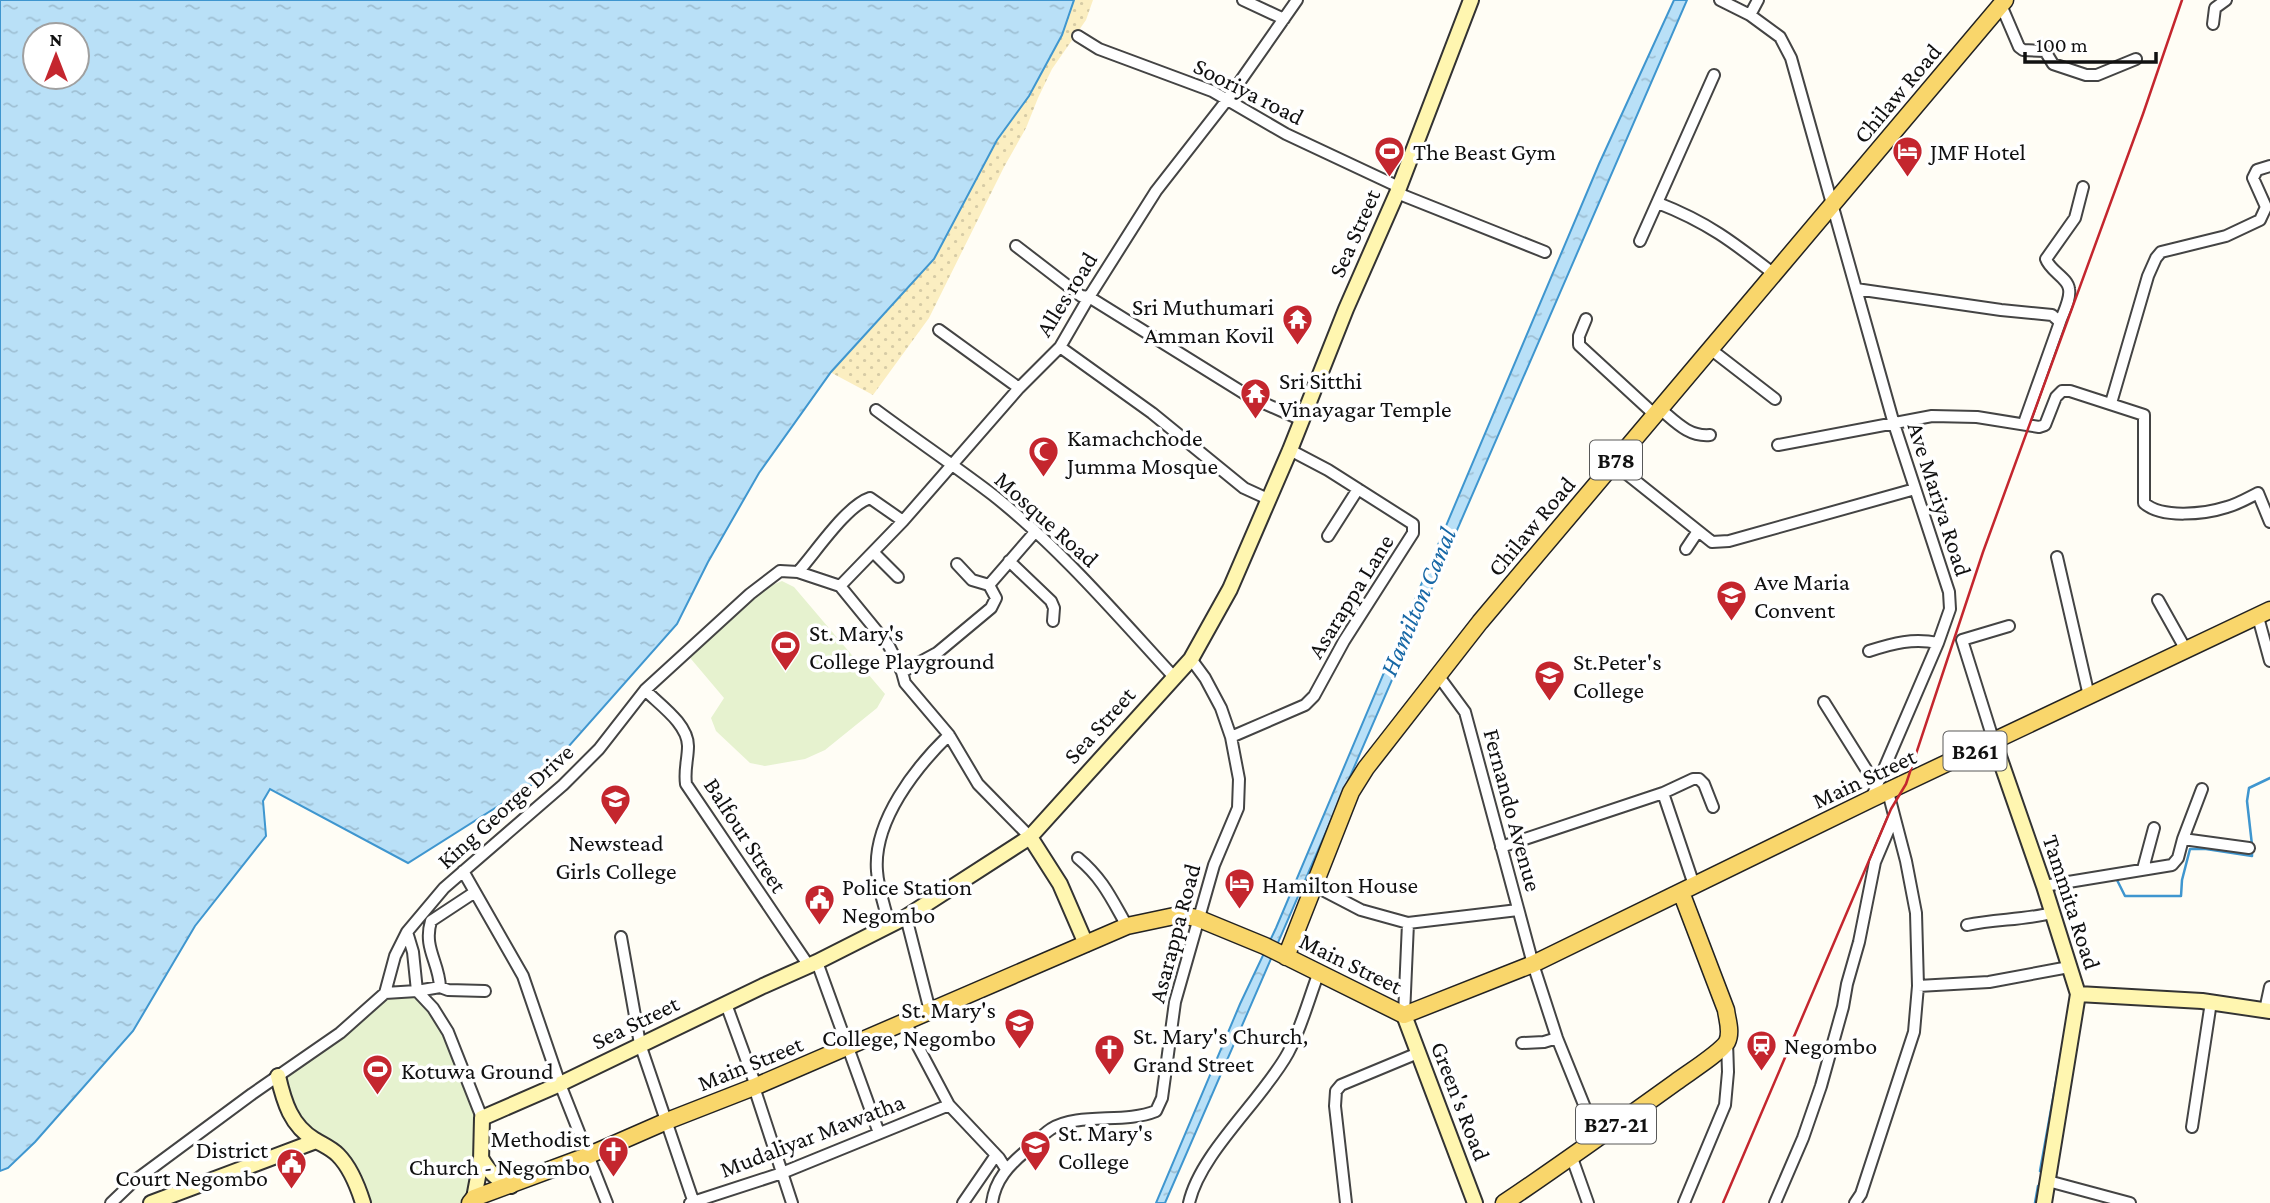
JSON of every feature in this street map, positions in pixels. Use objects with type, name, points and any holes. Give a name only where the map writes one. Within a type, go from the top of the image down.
[{"type":"main road","name":"Chilaw Road","points":[[1286,957],[1351,792],[1366,768],[1437,674],[1709,348],[2003,3]]},
{"type":"main road","name":"Main Street","points":[[472,1201],[494,1198],[511,1186],[755,1087],[1127,926],[1179,915],[1197,918],[1265,946],[1404,1015],[1533,964],[1878,792],[1994,743],[2264,613]]},
{"type":"main road","points":[[1687,888],[1726,1010],[1729,1028],[1727,1041]]},
{"type":"main road","name":"B27-21","points":[[1504,1203],[1572,1158],[1597,1137],[1709,1058],[1727,1041]]},
{"type":"street","points":[[1243,0],[1284,19]]},
{"type":"street","name":"Alles road","points":[[840,586],[903,521],[1019,388],[1060,347],[1156,191],[1227,100],[1297,0]]},
{"type":"street","name":"Sea Street","points":[[482,1118],[560,1084],[906,917],[1030,836],[1191,659],[1230,589],[1290,450],[1347,307],[1398,190],[1471,0]]},
{"type":"street","name":"Ave Mariya Road","points":[[1720,0],[1750,15],[1780,37],[1791,58],[1894,424],[1949,592],[1950,609],[1938,643],[1878,792]]},
{"type":"street","points":[[1750,15],[1758,0]]},
{"type":"street","points":[[2213,24],[2215,8],[2226,0]]},
{"type":"street","points":[[2003,3],[2020,47],[2023,50],[2045,51],[2053,64],[2086,75],[2096,75],[2136,59]]},
{"type":"street","name":"Sooriya road","points":[[1078,36],[1099,49],[1212,91],[1286,134],[1398,190],[1545,252]]},
{"type":"street","points":[[1640,241],[1714,75]]},
{"type":"street","points":[[2111,403],[2148,276],[2156,258],[2161,252],[2226,236],[2260,220],[2266,207],[2253,177],[2257,170],[2270,166]]},
{"type":"street","points":[[2024,423],[2070,293],[2069,286],[2048,266],[2046,259],[2075,218],[2083,187]]},
{"type":"street","points":[[1658,203],[1690,216],[1724,235],[1774,274]]},
{"type":"street","points":[[1016,246],[1081,296],[1089,297],[1250,397],[1302,420]]},
{"type":"street","points":[[1856,289],[2052,315],[2060,322]]},
{"type":"street","points":[[1586,320],[1578,336],[1579,345],[1657,411],[1689,433],[1710,435]]},
{"type":"street","points":[[939,330],[1019,388]]},
{"type":"street","points":[[1060,347],[1152,413],[1244,488],[1268,499]]},
{"type":"street","points":[[1709,348],[1775,399]]},
{"type":"street","points":[[1778,445],[1932,416],[1977,417],[2039,427],[2045,425],[2056,397],[2063,391],[2070,391],[2144,415],[2144,503],[2151,509],[2166,513],[2191,513],[2227,507],[2258,493],[2270,522]]},
{"type":"street","name":"Mosque Road","points":[[876,410],[993,495],[1035,531],[1078,572],[1174,677]]},
{"type":"street","name":"Asarappa Lane","points":[[1231,737],[1305,705],[1314,696],[1344,641],[1413,533],[1413,524],[1290,450]]},
{"type":"street","points":[[1614,463],[1712,542],[1729,541],[1915,489]]},
{"type":"street","points":[[1328,536],[1358,489]]},
{"type":"street","points":[[903,521],[870,498],[861,501],[835,527],[798,572],[840,586],[889,646],[905,682],[949,735],[978,784],[1030,836],[1059,884],[1086,944]]},
{"type":"street","points":[[989,585],[1035,531]]},
{"type":"street","points":[[1686,549],[1698,531]]},
{"type":"street","points":[[873,552],[898,577]]},
{"type":"street","points":[[2057,557],[2089,696]]},
{"type":"street","points":[[1009,561],[1051,601],[1054,608],[1053,621]]},
{"type":"street","points":[[902,672],[937,653],[991,608],[996,598],[989,585],[972,580],[957,564]]},
{"type":"street","name":"King George Drive","points":[[385,993],[395,956],[407,932],[444,888],[564,785],[599,749],[645,690],[750,594],[780,571],[798,572]]},
{"type":"street","points":[[2158,600],[2186,650]]},
{"type":"street","points":[[2264,613],[2270,661]]},
{"type":"street","points":[[1994,743],[1962,640],[2009,626]]},
{"type":"street","points":[[1869,651],[1910,640],[1938,643]]},
{"type":"street","name":"Asarappa Road","points":[[992,1203],[994,1191],[1006,1169],[1052,1128],[1076,1122],[1143,1116],[1156,1111],[1162,1097],[1175,1002],[1197,918],[1214,865],[1238,808],[1238,779],[1231,737],[1221,708],[1191,659]]},
{"type":"street","name":"Fernando Avenue","points":[[1437,674],[1465,712],[1533,964],[1557,1038],[1597,1137]]},
{"type":"street","name":"Balfour Street","points":[[645,690],[682,728],[688,744],[684,770],[686,784],[813,964],[848,1046],[879,1133]]},
{"type":"street","points":[[1824,702],[1894,817],[1916,914],[1918,986],[1914,1032],[1855,1203]]},
{"type":"street","points":[[889,924],[877,871],[881,837],[905,786],[949,735]]},
{"type":"street","name":"Tammita Road","points":[[1994,743],[2078,994],[2044,1203]]},
{"type":"street","points":[[1501,847],[1663,793],[1693,779],[1699,779],[1704,784],[1713,807]]},
{"type":"street","points":[[2044,886],[2172,865],[2178,858],[2202,789]]},
{"type":"street","points":[[1663,793],[1687,888]]},
{"type":"street","points":[[1775,1203],[1803,1138],[1821,1086],[1859,942],[1875,862],[1894,817]]},
{"type":"street","points":[[2143,869],[2154,828]]},
{"type":"street","points":[[2183,839],[2249,848]]},
{"type":"street","points":[[1078,858],[1099,878],[1127,926]]},
{"type":"street","points":[[463,871],[523,976],[560,1084],[607,1203]]},
{"type":"street","points":[[1313,885],[1361,910],[1408,923],[1518,910]]},
{"type":"street","points":[[440,986],[438,968],[430,954],[431,921],[475,892]]},
{"type":"street","points":[[1967,925],[1984,921],[2027,920],[2052,914]]},
{"type":"street","points":[[906,917],[930,1011]]},
{"type":"street","points":[[1404,1015],[1408,923]]},
{"type":"street","points":[[407,932],[417,991],[433,1008],[448,1032],[482,1118],[481,1158],[472,1201]]},
{"type":"street","points":[[621,937],[640,1044],[692,1203]]},
{"type":"street","points":[[1918,986],[1989,982],[2069,967]]},
{"type":"street","points":[[1189,1203],[1212,1157],[1288,1053],[1318,972]]},
{"type":"street","points":[[111,1203],[133,1182],[340,1033],[385,993],[440,986],[448,990],[485,991]]},
{"type":"street","points":[[2078,994],[2211,1002],[2267,1010],[2270,987]]},
{"type":"street","points":[[2192,1127],[2211,1002]]},
{"type":"street","points":[[726,1004],[792,1203]]},
{"type":"street","name":"Green's Road","points":[[1404,1015],[1475,1203]]},
{"type":"street","points":[[905,1022],[949,1105],[1006,1169]]},
{"type":"street","points":[[1521,1044],[1557,1038]]},
{"type":"street","points":[[1684,1203],[1724,1105],[1728,1072],[1727,1041]]},
{"type":"street","points":[[1346,1203],[1335,1106],[1336,1091],[1341,1085],[1418,1053]]},
{"type":"street","points":[[278,1076],[288,1111],[303,1132],[342,1159],[363,1203]]},
{"type":"street","name":"Mudaliyar Mawatha","points":[[692,1203],[782,1173],[949,1105]]},
{"type":"street","points":[[151,1203],[316,1141]]},
{"type":"street","points":[[963,1203],[996,1155]]},
{"type":"street","points":[[481,1158],[498,1180],[511,1186]]},
{"type":"street","points":[[1572,1158],[1588,1203]]},
{"type":"street","points":[[2048,1181],[2130,1203]]},
{"type":"sand","points":[[1074,0],[1093,0],[1086,20],[1052,69],[1026,128],[929,318],[873,395],[830,372],[934,259],[997,140],[1029,96],[1062,35]]},
{"type":"green space","name":"St. Mary's College Playground","points":[[782,581],[794,587],[885,694],[877,708],[825,750],[805,759],[765,766],[750,763],[716,731],[711,718],[724,698],[686,653],[750,594]]},
{"type":"green space","name":"Kotuwa Ground","points":[[418,997],[441,1009],[482,1118],[470,1203],[363,1203],[351,1175],[303,1132],[278,1076],[389,998]]},
{"type":"water","points":[[0,0],[1074,0],[1062,35],[1029,96],[997,140],[934,259],[831,372],[759,473],[708,562],[677,624],[538,781],[408,863],[270,789],[263,801],[266,836],[195,926],[133,1031],[35,1142],[8,1168],[0,1171]]},
{"type":"water","name":"Hamilton Canal","points":[[1674,0],[1687,0],[1165,1203],[1156,1203],[1240,1004],[1276,928],[1599,164]]},
{"type":"waterway","points":[[2252,845],[2247,801],[2249,788],[2270,778]]},
{"type":"waterway","points":[[2116,878],[2125,896],[2181,896],[2190,849],[2252,856],[2252,852]]},
{"type":"waterway","points":[[2040,1171],[2065,1032]]},
{"type":"waterway","points":[[2035,1203],[2038,1186]]},
{"type":"railway","points":[[1723,1203],[1891,809],[1906,784],[1983,552],[2182,0]]},
{"type":"place","name":"The Beast Gym","points":[[1390,178]]},
{"type":"place","name":"JMF Hotel","points":[[1907,178]]},
{"type":"place","name":"Sri Muthumari Amman Kovil","points":[[1297,347]]},
{"type":"place","name":"Sri Sitthi Vinayagar Temple","points":[[1256,421]]},
{"type":"place","name":"Kamachchode Jumma Mosque","points":[[1044,478]]},
{"type":"place","name":"Ave Maria Convent","points":[[1731,622]]},
{"type":"place","name":"St. Mary's College Playground","points":[[786,673]]},
{"type":"place","name":"St.Peter's College","points":[[1550,702]]},
{"type":"place","name":"Newstead Girls College","points":[[616,827]]},
{"type":"place","name":"Hamilton House","points":[[1239,911]]},
{"type":"place","name":"Police Station Negombo","points":[[819,927]]},
{"type":"place","name":"St. Mary's College, Negombo","points":[[1019,1050]]},
{"type":"place","name":"Negombo","points":[[1761,1072]]},
{"type":"place","name":"St. Mary's Church, Grand Street","points":[[1110,1076]]},
{"type":"place","name":"Kotuwa Ground","points":[[378,1097]]},
{"type":"place","name":"St. Mary's College","points":[[1035,1173]]},
{"type":"place","name":"Methodist Church - Negombo","points":[[613,1179]]},
{"type":"place","name":"District Court Negombo","points":[[291,1190]]}]
